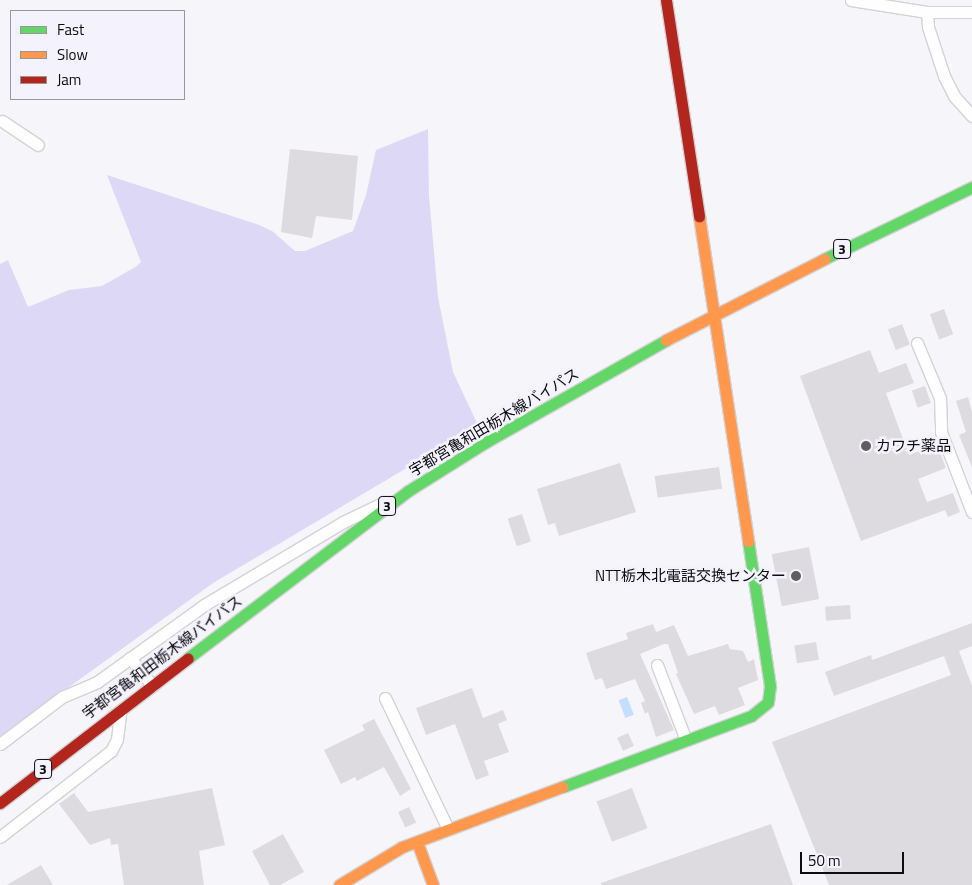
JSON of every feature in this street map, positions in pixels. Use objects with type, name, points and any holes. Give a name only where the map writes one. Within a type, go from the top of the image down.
[{"type":"street","points":[[339,885],[390,852],[761,712],[768,702],[770,686],[666,0]]},
{"type":"street","points":[[851,0],[927,12],[972,12]]},
{"type":"street","points":[[927,12],[928,27],[944,76],[954,96],[972,116]]},
{"type":"street","points":[[2,121],[38,145]]},
{"type":"street","name":"宇都宮亀和田栃木線バイパス","points":[[0,803],[86,735],[120,713],[340,539],[408,491],[511,428],[713,314],[972,187]]},
{"type":"street","points":[[917,344],[940,398],[941,432],[972,512]]},
{"type":"street","points":[[0,744],[62,697],[97,682],[204,605],[302,546],[408,491]]},
{"type":"street","points":[[130,658],[153,686]]},
{"type":"street","points":[[657,665],[686,740]]},
{"type":"street","points":[[385,698],[448,829]]},
{"type":"street","points":[[0,837],[111,751],[117,739],[120,713]]},
{"type":"street","points":[[416,842],[433,885]]},
{"type":"shaded area","points":[[428,129],[429,196],[438,297],[453,372],[477,423],[442,447],[213,583],[0,737],[0,264],[8,260],[28,307],[69,290],[102,286],[137,266],[141,262],[107,175],[259,225],[272,231],[295,251],[305,251],[353,231],[366,195],[376,150]]},
{"type":"water","points":[[627,697],[634,715],[625,718],[619,700]]},
{"type":"building","points":[[290,149],[358,156],[352,220],[316,216],[312,238],[281,232]]},
{"type":"building","points":[[944,309],[953,334],[939,340],[930,314]]},
{"type":"building","points":[[902,324],[910,345],[896,350],[888,329]]},
{"type":"building","name":"カワチ薬品","points":[[870,350],[879,373],[906,363],[914,383],[886,393],[909,455],[937,444],[946,468],[918,479],[927,502],[953,493],[960,512],[948,517],[945,510],[861,541],[800,376]]},
{"type":"building","points":[[925,386],[931,403],[918,408],[912,391]]},
{"type":"building","points":[[968,397],[972,412],[972,467],[959,435],[966,432],[956,401]]},
{"type":"building","points":[[620,463],[636,512],[559,536],[555,523],[548,525],[537,489]]},
{"type":"building","points":[[719,467],[722,489],[658,498],[655,476]]},
{"type":"building","points":[[522,514],[531,542],[517,546],[508,519]]},
{"type":"building","name":"NTT栃木北電話交換センター","points":[[809,547],[819,599],[782,606],[772,554]]},
{"type":"building","points":[[850,605],[851,619],[826,621],[825,607]]},
{"type":"building","points":[[972,623],[972,646],[959,651],[972,686],[972,885],[829,885],[772,742],[951,675],[944,656],[834,696],[825,672],[871,655],[872,660]]},
{"type":"building","points":[[653,624],[656,632],[674,625],[688,656],[728,644],[730,649],[743,651],[748,662],[754,659],[758,680],[738,688],[745,705],[719,715],[715,706],[694,714],[676,674],[678,673],[668,644],[664,644],[640,654],[674,730],[656,737],[648,712],[645,714],[641,703],[645,701],[635,679],[606,689],[602,678],[595,680],[586,653],[628,639],[626,633]]},
{"type":"building","points":[[816,642],[819,660],[797,663],[794,645]]},
{"type":"building","points":[[472,688],[483,718],[503,710],[507,720],[498,724],[509,752],[484,761],[489,775],[476,780],[455,724],[426,735],[416,708]]},
{"type":"building","points":[[374,719],[411,789],[400,796],[384,767],[357,781],[355,777],[341,784],[324,750],[365,730],[362,725]]},
{"type":"building","points":[[628,733],[634,746],[623,751],[617,738]]},
{"type":"building","points":[[212,788],[225,845],[199,851],[204,885],[124,885],[118,844],[111,845],[110,838],[90,845],[59,804],[74,793],[88,812]]},
{"type":"building","points":[[632,788],[647,828],[612,842],[597,802]]},
{"type":"building","points":[[409,807],[416,822],[405,827],[398,812]]},
{"type":"building","points":[[771,824],[793,885],[601,885],[601,883]]},
{"type":"building","points":[[283,834],[304,872],[280,885],[270,885],[252,851]]},
{"type":"building","points":[[41,865],[53,885],[7,885]]},
{"type":"traffic: fast","points":[[824,259],[972,187]]},
{"type":"traffic: fast","points":[[188,658],[408,491],[486,442],[666,340]]},
{"type":"traffic: fast","points":[[562,787],[751,716],[768,702],[770,686],[748,541]]},
{"type":"traffic: slow","points":[[699,216],[748,541]]},
{"type":"traffic: slow","points":[[666,340],[824,259]]},
{"type":"traffic: slow","points":[[339,885],[402,847],[562,787]]},
{"type":"traffic: slow","points":[[417,842],[433,885]]},
{"type":"traffic: jam","points":[[666,0],[699,216]]},
{"type":"traffic: jam","points":[[0,803],[188,658]]},
{"type":"place","name":"カワチ薬品","points":[[866,446]]},
{"type":"place","name":"NTT栃木北電話交換センター","points":[[796,576]]}]
